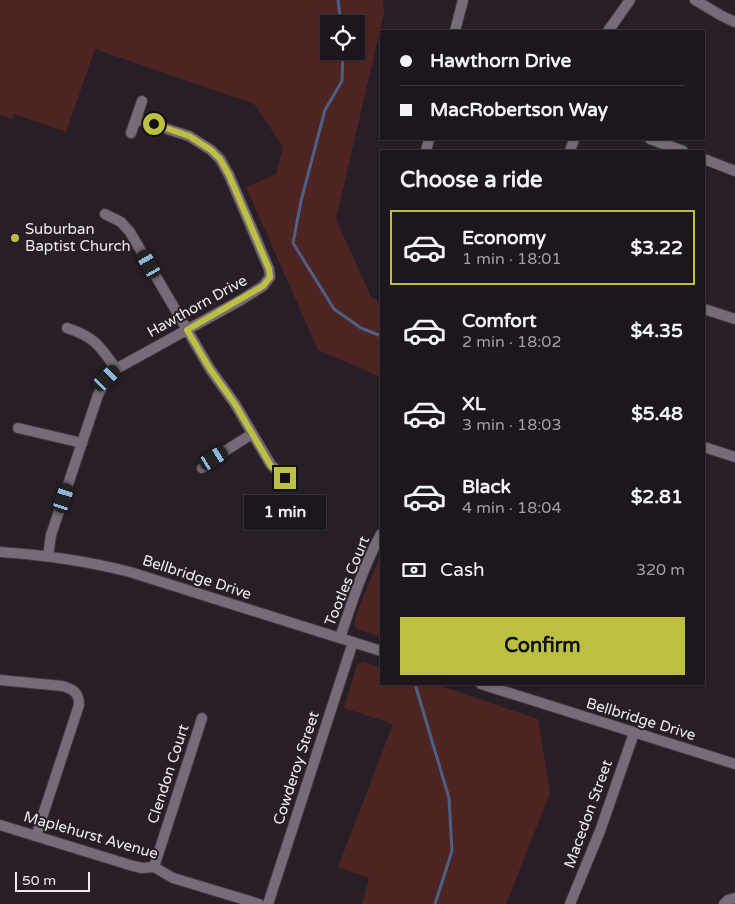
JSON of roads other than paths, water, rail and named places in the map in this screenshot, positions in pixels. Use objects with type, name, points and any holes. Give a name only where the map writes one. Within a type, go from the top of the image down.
[{"type":"street","points":[[455,30],[463,0]]},
{"type":"street","points":[[609,30],[630,0]]},
{"type":"street","points":[[695,0],[735,22]]},
{"type":"street","points":[[131,133],[142,101]]},
{"type":"street","name":"Hawthorn Drive","points":[[48,556],[51,535],[100,390],[107,378],[116,369],[263,286],[268,281],[270,273],[229,175],[220,159],[211,150],[189,136],[136,119]]},
{"type":"street","points":[[653,140],[680,150]]},
{"type":"street","points":[[705,159],[735,171]]},
{"type":"street","points":[[105,214],[121,222],[130,232],[187,330],[271,466],[285,478]]},
{"type":"street","points":[[705,309],[735,319]]},
{"type":"street","points":[[67,328],[92,339],[102,349],[116,369]]},
{"type":"street","points":[[18,428],[82,443]]},
{"type":"street","points":[[202,468],[214,458],[252,434]]},
{"type":"street","points":[[705,447],[735,457]]},
{"type":"street","name":"Tootles Court","points":[[340,638],[355,592],[370,554],[380,536]]},
{"type":"street","name":"Bellbridge Drive","points":[[0,552],[48,556],[94,563],[130,572],[380,651]]},
{"type":"street","name":"Cowderoy Street","points":[[268,904],[353,642]]},
{"type":"street","points":[[0,680],[62,686],[77,693],[79,705],[36,836]]},
{"type":"street","name":"Bellbridge Drive","points":[[484,685],[735,764]]},
{"type":"street","points":[[77,693],[85,686]]},
{"type":"street","name":"Clendon Court","points":[[154,867],[202,718]]},
{"type":"street","name":"Macedon Street","points":[[570,904],[600,831],[634,733]]},
{"type":"street","name":"Maplehurst Avenue","points":[[0,825],[133,866],[142,868],[154,867],[173,878],[259,904]]},
{"type":"street","points":[[724,904],[728,900],[735,898]]},
{"type":"waterway","points":[[338,0],[340,15]]},
{"type":"waterway","points":[[343,60],[342,81],[325,110],[301,201],[293,243],[334,309],[361,328],[380,336]]},
{"type":"waterway","points":[[415,685],[449,798],[452,851],[435,904]]},
{"type":"place","name":"Suburban Baptist Church","points":[[15,238]]}]
